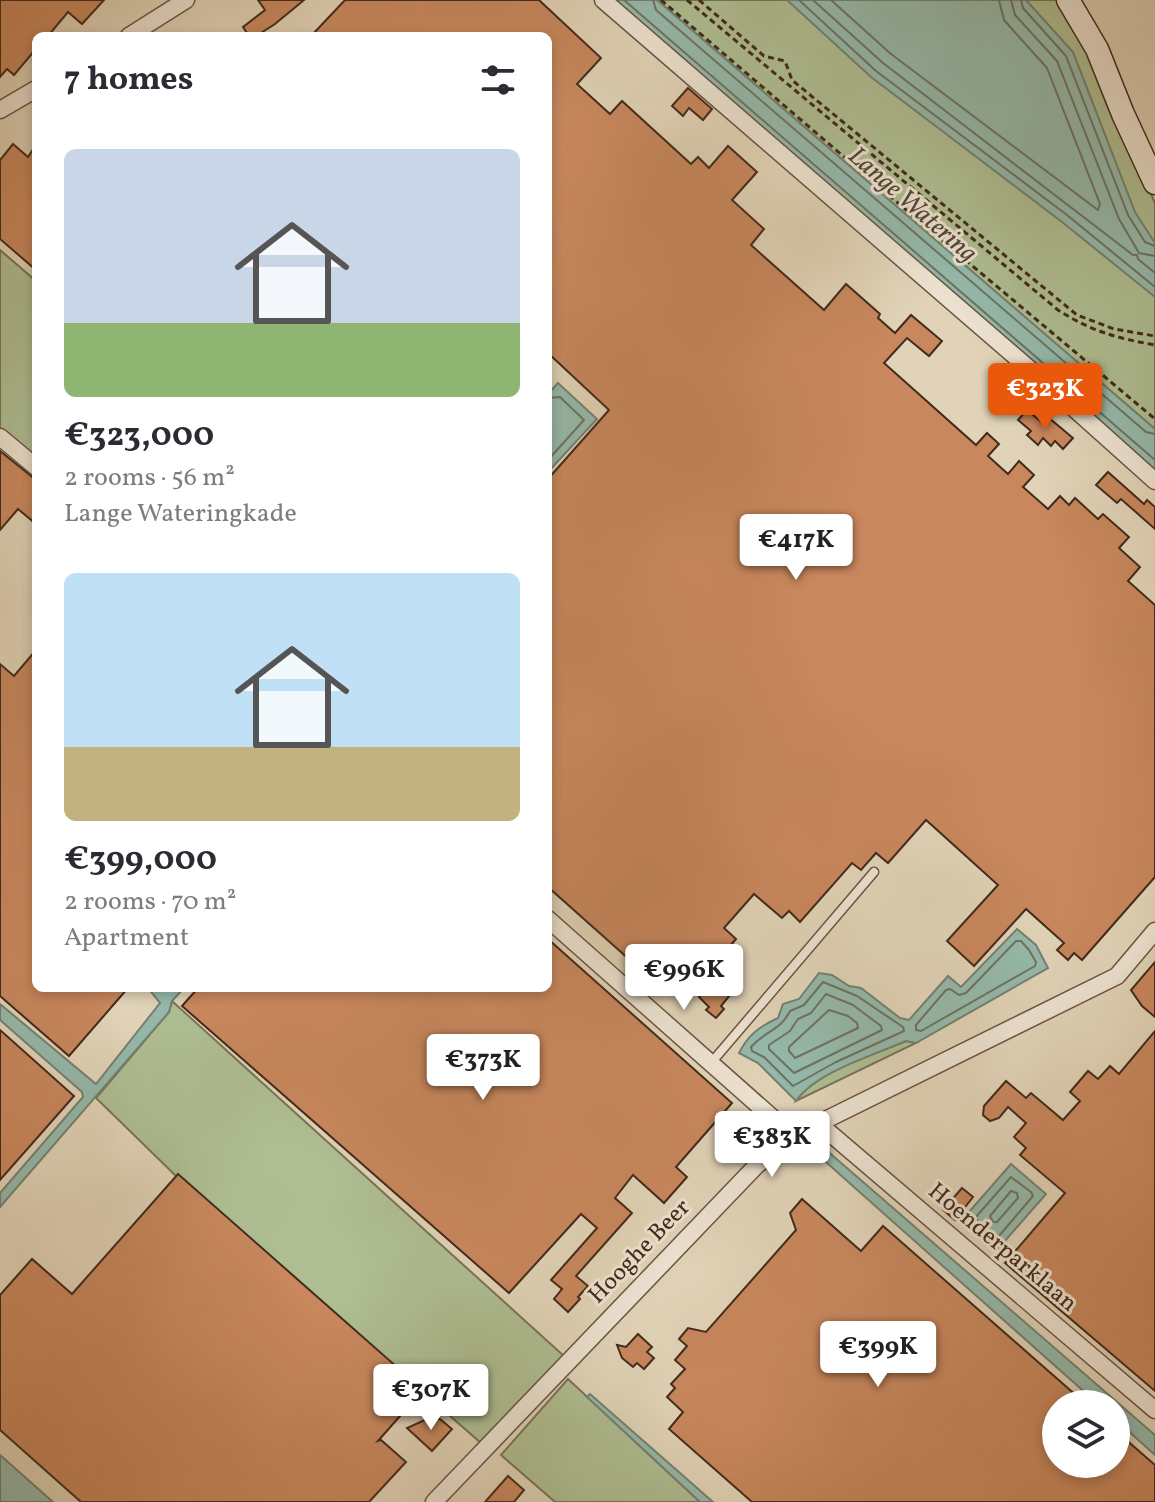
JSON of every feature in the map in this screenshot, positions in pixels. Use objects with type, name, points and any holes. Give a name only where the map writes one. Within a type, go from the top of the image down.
[{"type":"street","points":[[135,32],[186,0]]},
{"type":"street","points":[[603,0],[1155,481]]},
{"type":"street","points":[[1068,0],[1097,49],[1155,183]]},
{"type":"street","points":[[0,110],[32,91]]},
{"type":"street","points":[[0,437],[32,464]]},
{"type":"street","points":[[552,923],[793,1136]]},
{"type":"street","name":"Hooghe Beer","points":[[434,1502],[757,1165],[793,1136],[1117,976],[1155,931]]},
{"type":"street","name":"Hoenderparklaan","points":[[818,1123],[1155,1410]]},
{"type":"lane","points":[[711,1063],[874,872]]},
{"type":"path","points":[[661,0],[1155,419]]},
{"type":"path","points":[[687,0],[1058,310],[1108,336],[1155,345]]},
{"type":"path","points":[[699,0],[764,56],[785,61],[792,80],[1077,315],[1114,329],[1155,336]]},
{"type":"shaded area","points":[[657,0],[1056,0],[1084,43],[1155,203],[1155,429]]},
{"type":"shaded area","points":[[0,250],[32,278],[32,456],[0,428]]},
{"type":"shaded area","points":[[172,1001],[565,1357],[481,1443],[178,1178],[96,1098],[169,1012]]},
{"type":"shaded area","points":[[906,1041],[916,1043],[796,1101],[817,1081],[831,1073]]},
{"type":"shaded area","points":[[568,1379],[700,1502],[555,1502],[501,1455]]},
{"type":"water","points":[[612,0],[657,0],[1155,429],[1155,470]]},
{"type":"water","points":[[787,0],[1026,0],[1073,52],[1135,212],[1155,243],[1155,297],[871,77]]},
{"type":"water","points":[[558,383],[597,419],[552,468],[552,390]]},
{"type":"water","points":[[1017,929],[1036,945],[1048,968],[916,1043],[906,1041],[831,1073],[817,1081],[796,1101],[758,1063],[739,1053],[755,1032],[778,1018],[783,1004],[799,999],[819,973],[832,975],[849,986],[861,988],[900,1018],[909,1020],[948,976],[961,987]]},
{"type":"water","points":[[151,992],[180,992],[172,1001],[169,1012],[0,1207],[0,1193],[83,1097],[82,1092],[0,1020],[0,1004],[96,1084],[160,1003]]},
{"type":"water","points":[[825,1149],[1103,1390],[1082,1390],[818,1155]]},
{"type":"water","points":[[1011,1164],[1046,1194],[997,1250],[962,1220]]},
{"type":"water","points":[[590,1394],[713,1502],[700,1502],[587,1397]]},
{"type":"water","points":[[1130,1413],[1155,1435],[1155,1455],[1130,1433]]},
{"type":"water","points":[[0,1455],[53,1502],[0,1502]]},
{"type":"building","points":[[0,0],[104,0],[82,24],[68,12],[51,32],[32,32],[32,54],[14,75],[7,69],[0,77]]},
{"type":"building","points":[[258,0],[304,0],[262,32],[246,32],[243,27],[265,10]]},
{"type":"building","points":[[345,0],[539,0],[601,58],[577,84],[610,114],[622,101],[691,164],[698,157],[709,168],[728,146],[757,172],[732,200],[764,229],[751,245],[824,310],[846,284],[880,314],[878,318],[895,333],[911,315],[942,341],[929,356],[907,338],[884,363],[976,445],[987,433],[999,444],[988,456],[1008,474],[1019,461],[1034,475],[1023,487],[1048,509],[1060,496],[1069,505],[1075,498],[1098,519],[1103,514],[1129,537],[1119,548],[1140,567],[1128,581],[1155,605],[1155,877],[1082,960],[1074,953],[1068,960],[1057,950],[1064,943],[1026,909],[974,966],[947,941],[998,885],[926,820],[888,863],[876,853],[861,870],[852,863],[800,922],[789,911],[782,918],[754,894],[724,928],[736,939],[710,969],[726,984],[722,988],[730,995],[716,1018],[706,1010],[709,1007],[699,997],[707,988],[687,970],[667,993],[552,891],[552,474],[609,410],[552,357],[552,32],[315,32]]},
{"type":"building","points":[[688,88],[712,109],[703,120],[689,108],[683,116],[672,106]]},
{"type":"building","points":[[13,144],[28,157],[32,151],[32,267],[0,239],[0,160]]},
{"type":"building","points":[[1027,410],[1044,424],[1049,418],[1073,438],[1063,449],[1055,441],[1051,446],[1043,438],[1038,445],[1027,435],[1031,431],[1018,420]]},
{"type":"building","points":[[0,451],[32,477],[32,521],[18,509],[0,530]]},
{"type":"building","points":[[1108,472],[1144,504],[1147,500],[1155,507],[1155,529],[1121,499],[1117,503],[1096,485]]},
{"type":"building","points":[[32,655],[32,992],[125,992],[69,1056],[0,996],[0,664],[14,676]]},
{"type":"building","points":[[552,943],[732,1103],[676,1167],[687,1177],[664,1203],[633,1175],[615,1198],[632,1213],[576,1276],[588,1286],[568,1312],[554,1299],[562,1289],[551,1280],[597,1228],[581,1214],[509,1293],[182,1006],[194,992],[552,992]]},
{"type":"building","points":[[1155,962],[1155,1017],[1142,1006],[1131,990]]},
{"type":"building","points":[[0,1030],[74,1096],[0,1180]]},
{"type":"building","points":[[1155,1031],[1155,1391],[1005,1263],[1065,1193],[1020,1155],[1026,1148],[1014,1137],[1026,1123],[1008,1107],[999,1118],[990,1121],[983,1115],[984,1106],[1006,1081],[1026,1098],[1031,1093],[1063,1120],[1080,1101],[1070,1092],[1088,1071],[1098,1079],[1110,1066],[1119,1074]]},
{"type":"building","points":[[178,1174],[423,1390],[378,1441],[381,1440],[406,1462],[369,1502],[81,1502],[0,1430],[0,1295],[32,1259],[72,1294]]},
{"type":"building","points":[[962,1188],[973,1197],[955,1220],[943,1210]]},
{"type":"building","points":[[802,1199],[861,1251],[883,1226],[1070,1390],[1042,1390],[1042,1478],[1130,1478],[1130,1443],[1155,1465],[1155,1502],[752,1502],[669,1429],[683,1412],[667,1397],[675,1388],[671,1384],[685,1369],[675,1360],[687,1346],[679,1339],[688,1328],[706,1332],[796,1230],[790,1213]]},
{"type":"building","points":[[638,1334],[652,1347],[647,1352],[654,1358],[644,1369],[637,1363],[633,1367],[622,1358],[617,1345],[626,1347]]},
{"type":"building","points":[[427,1419],[440,1419],[452,1429],[432,1451],[407,1428]]},
{"type":"building","points":[[508,1476],[524,1490],[514,1502],[485,1502]]},
{"type":"water label","name":"Lange Watering","points":[[912,205]]}]
